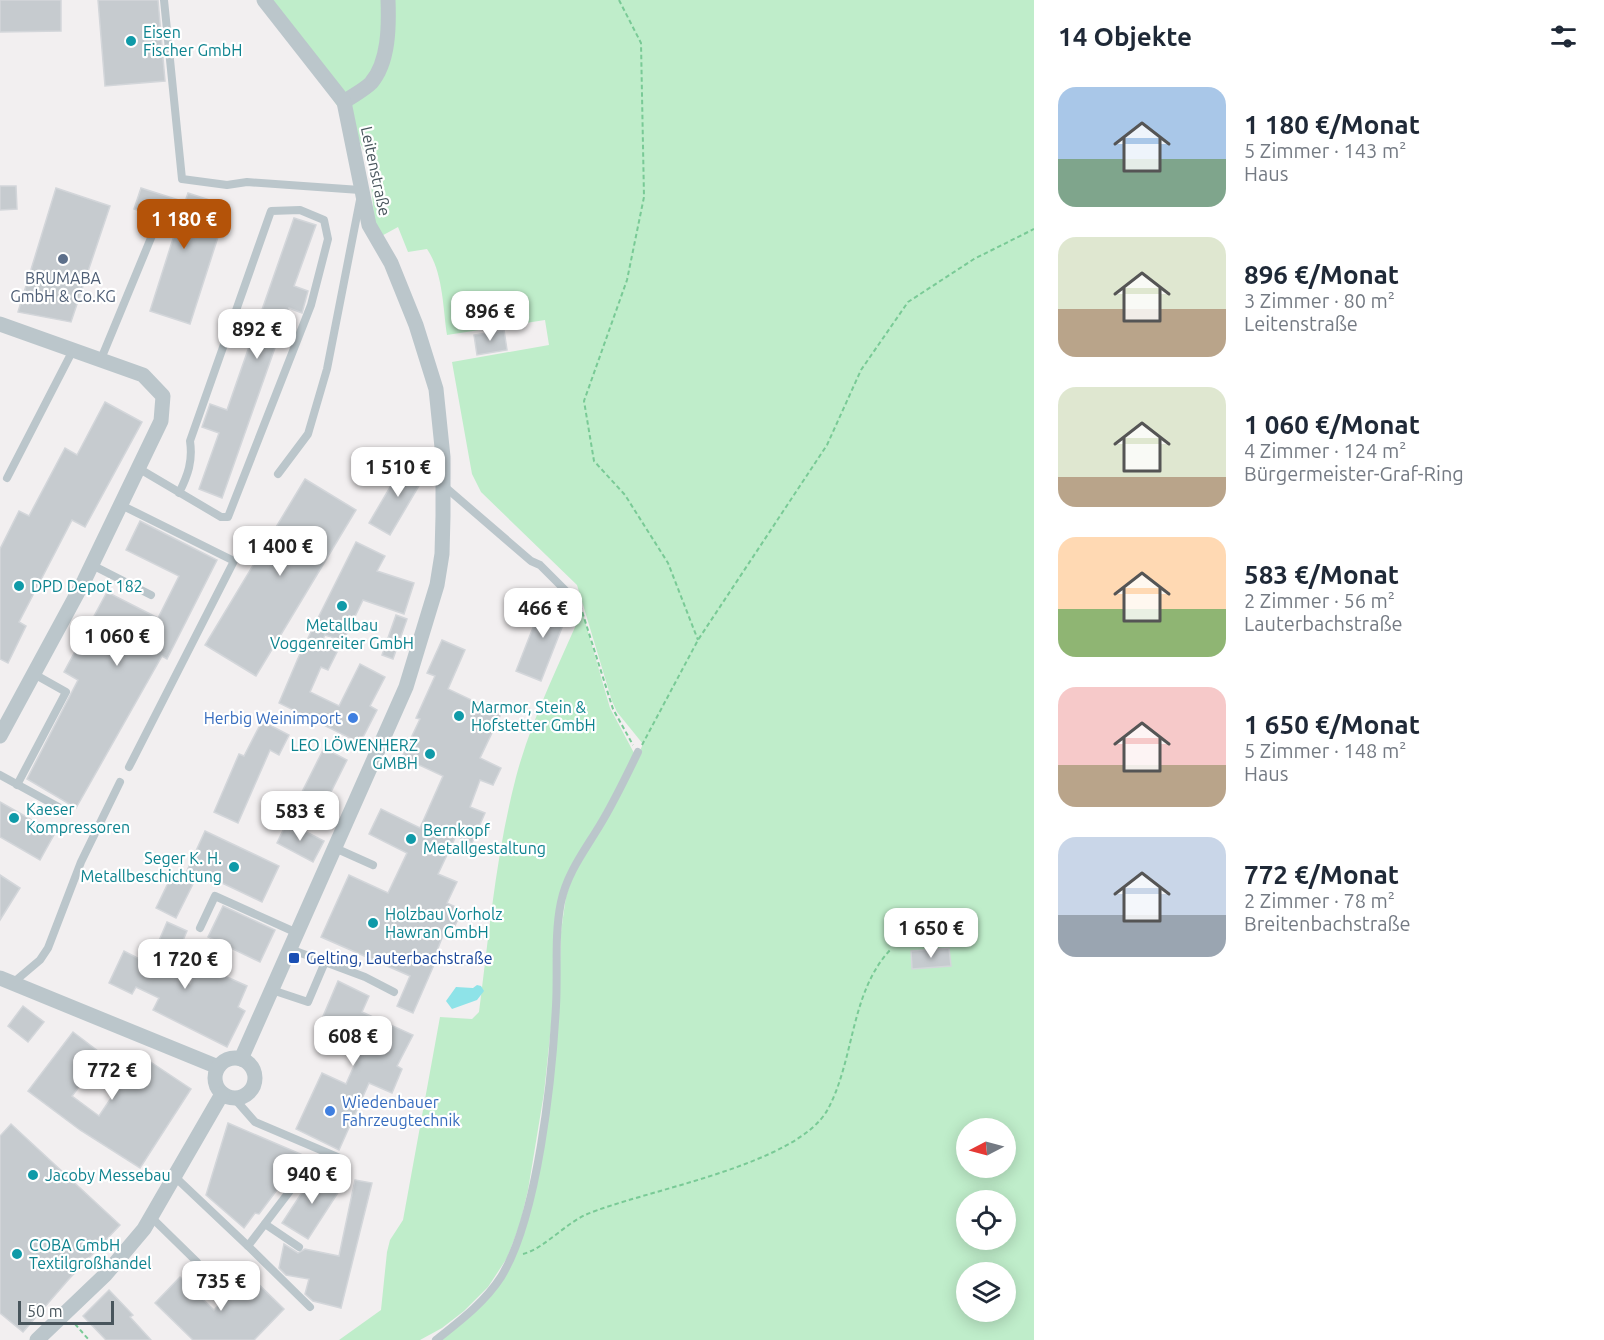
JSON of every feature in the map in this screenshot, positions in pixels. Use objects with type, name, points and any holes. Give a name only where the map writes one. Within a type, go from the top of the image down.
[{"type":"street","name":"Leitenstraße","points":[[241,1059],[406,687],[437,585],[442,554],[444,486],[436,389],[416,325],[391,263],[369,225],[360,193],[344,102],[264,0]]},
{"type":"street","points":[[344,102],[371,82],[379,68],[387,33],[388,0]]},
{"type":"street","points":[[0,324],[74,348],[143,375],[163,396],[161,421],[121,506],[34,674],[5,716],[0,736]]},
{"type":"street","points":[[7,980],[218,1067]]},
{"type":"street","points":[[37,1340],[106,1274],[151,1217],[174,1176],[228,1096],[251,1090],[255,1078],[251,1066],[241,1059],[228,1059],[218,1067],[215,1078],[228,1096]]},
{"type":"lane","points":[[164,0],[182,179],[227,185],[246,182],[360,193],[327,369],[311,424],[308,434],[278,474]]},
{"type":"lane","points":[[138,468],[179,493],[221,517],[228,517],[311,305],[328,239],[324,220],[300,210],[271,211],[190,441],[192,454],[188,475],[179,493]]},
{"type":"lane","points":[[101,359],[158,221]]},
{"type":"lane","points":[[7,478],[74,348]]},
{"type":"lane","points":[[444,486],[531,561],[540,565],[573,598]]},
{"type":"lane","points":[[121,506],[234,561],[129,767]]},
{"type":"lane","points":[[92,565],[152,595]]},
{"type":"lane","points":[[17,784],[66,692],[34,674]]},
{"type":"lane","points":[[436,1340],[486,1297],[511,1257],[528,1209],[545,1110],[556,1008],[557,932],[562,896],[575,866],[620,789],[638,752]]},
{"type":"lane","points":[[0,775],[64,810]]},
{"type":"lane","points":[[7,980],[40,960],[48,948],[81,862],[120,782]]},
{"type":"lane","points":[[334,848],[373,865]]},
{"type":"lane","points":[[200,928],[215,896],[297,933]]},
{"type":"lane","points":[[290,949],[394,992]]},
{"type":"lane","points":[[272,990],[308,1002],[325,962]]},
{"type":"lane","points":[[228,1096],[255,1122],[342,1159]]},
{"type":"lane","points":[[248,1246],[308,1167]]},
{"type":"lane","points":[[174,1176],[310,1307]]},
{"type":"lane","points":[[151,1217],[197,1263]]},
{"type":"lane","points":[[265,1224],[299,1247]]},
{"type":"path","points":[[619,0],[641,44],[644,197],[627,280],[584,401],[594,460],[625,495],[668,563],[698,640]]},
{"type":"path","points":[[638,752],[698,640],[827,445],[861,370],[908,302],[974,259],[1034,229]]},
{"type":"path","points":[[573,598],[583,609],[613,709],[638,752]]},
{"type":"path","points":[[511,1257],[527,1254],[582,1216],[608,1206],[694,1183],[785,1145],[813,1128],[827,1111],[844,1072],[868,984],[891,949]]},
{"type":"path","points":[[65,1314],[89,1340]]},
{"type":"green space","points":[[264,0],[1034,0],[1034,1340],[439,1340],[483,1301],[494,1288],[504,1275],[521,1241],[528,1220],[558,1025],[561,932],[566,896],[573,876],[619,797],[643,744],[617,712],[612,701],[577,585],[481,492],[472,474],[452,362],[549,345],[545,320],[447,335],[439,279],[427,249],[408,252],[398,227],[376,239],[369,162],[354,130]]},
{"type":"green space","points":[[582,611],[610,708],[634,753],[626,772],[567,877],[544,1093],[520,1224],[507,1258],[488,1287],[464,1311],[442,1328],[420,1340],[339,1340],[381,1310],[387,1252],[390,1240],[403,1220],[440,1017],[472,1019],[479,1012],[498,865],[516,777],[537,714]]},
{"type":"water","points":[[477,985],[481,986],[484,991],[477,1000],[452,1009],[446,1001],[456,987],[473,988]]},
{"type":"building","points":[[0,0],[61,0],[61,31],[0,32]]},
{"type":"building","name":"Eisen Fischer GmbH","points":[[98,0],[158,0],[165,81],[105,86]]},
{"type":"building","points":[[0,186],[16,186],[17,209],[0,210]]},
{"type":"building","name":"BRUMABA GmbH & Co.KG","points":[[56,188],[110,206],[71,322],[18,312]]},
{"type":"building","points":[[141,188],[185,202],[188,193],[228,206],[190,324],[150,311],[178,223],[134,209]]},
{"type":"building","points":[[294,218],[316,225],[294,286],[308,291],[302,313],[289,308],[222,498],[199,489],[219,433],[202,427],[210,404],[227,410]]},
{"type":"building","points":[[504,330],[507,350],[477,355],[474,335]]},
{"type":"building","points":[[105,402],[142,422],[85,527],[72,520],[19,622],[26,626],[8,663],[0,659],[0,549],[19,511],[29,516],[65,448],[77,455]]},
{"type":"building","points":[[406,460],[427,472],[390,535],[369,523]]},
{"type":"building","points":[[305,479],[356,510],[256,676],[205,645]]},
{"type":"building","points":[[140,521],[217,560],[167,659],[162,656],[76,808],[27,779],[78,680],[64,672],[107,592],[158,618],[179,576],[126,550]]},
{"type":"building","points":[[356,542],[385,556],[377,571],[414,583],[404,614],[363,600],[343,641],[325,635],[321,643],[337,652],[328,670],[321,667],[310,692],[339,706],[360,664],[385,677],[370,706],[377,710],[360,743],[279,703],[299,656]]},
{"type":"building","points":[[545,597],[570,607],[541,681],[516,671]]},
{"type":"building","points":[[396,615],[407,619],[393,659],[382,655]]},
{"type":"building","points":[[442,640],[465,650],[448,689],[501,714],[480,758],[501,768],[493,785],[480,780],[470,807],[485,813],[472,843],[456,836],[438,874],[457,882],[447,903],[462,910],[454,928],[447,925],[435,956],[437,958],[413,1013],[397,1006],[410,976],[321,937],[349,875],[388,893],[407,853],[369,834],[381,809],[420,828],[443,776],[402,757],[420,719],[416,718],[435,676],[427,673]]},
{"type":"building","points":[[262,721],[289,735],[279,755],[270,750],[238,823],[214,812],[239,754],[244,756]]},
{"type":"building","points":[[324,748],[347,760],[325,804],[302,792]]},
{"type":"building","name":"Kaeser Kompressoren","points":[[0,802],[55,833],[40,860],[0,837]]},
{"type":"building","points":[[287,822],[324,841],[313,862],[277,843]]},
{"type":"building","name":"Seger K. H. Metallbeschichtung","points":[[205,831],[279,866],[262,902],[199,872],[176,918],[156,908],[170,879],[181,884]]},
{"type":"building","points":[[0,875],[20,888],[0,920]]},
{"type":"building","points":[[223,906],[275,930],[260,962],[208,937]]},
{"type":"building","points":[[167,922],[187,931],[169,974],[190,984],[199,962],[247,986],[238,1007],[245,1011],[227,1047],[153,1010],[159,998],[136,987],[132,994],[109,983],[124,951],[149,964]]},
{"type":"building","points":[[949,948],[951,966],[912,969],[911,951]]},
{"type":"building","points":[[338,981],[369,996],[362,1012],[413,1035],[397,1066],[402,1069],[392,1093],[369,1083],[339,1150],[296,1129],[322,1073],[346,1084],[364,1043],[321,1021]]},
{"type":"building","points":[[23,1006],[44,1022],[28,1042],[8,1026]]},
{"type":"building","points":[[73,1032],[103,1055],[72,1096],[99,1116],[140,1055],[191,1089],[140,1168],[80,1130],[28,1091]]},
{"type":"building","points":[[228,1123],[303,1155],[259,1214],[255,1213],[244,1228],[206,1195]]},
{"type":"building","name":"Jacoby Messebau","points":[[11,1124],[120,1225],[23,1332],[0,1313],[0,1136]]},
{"type":"building","points":[[316,1171],[341,1188],[308,1239],[282,1223]]},
{"type":"building","points":[[355,1180],[372,1183],[341,1308],[313,1301],[305,1294],[309,1279],[286,1275],[279,1268],[284,1244],[298,1253],[305,1249],[339,1256]]},
{"type":"building","points":[[248,1274],[284,1309],[254,1340],[193,1340],[155,1303],[180,1277],[214,1310]]},
{"type":"building","points":[[109,1290],[133,1315],[130,1317],[151,1340],[106,1340],[83,1316]]},
{"type":"place","name":"Eisen Fischer GmbH","points":[[131,41]]},
{"type":"place","name":"BRUMABA GmbH & Co.KG","points":[[63,259]]},
{"type":"place","name":"DPD Depot 182","points":[[19,586]]},
{"type":"place","name":"Metallbau Voggenreiter GmbH","points":[[342,606]]},
{"type":"place","name":"Marmor, Stein & Hofstetter GmbH","points":[[459,716]]},
{"type":"place","name":"Herbig Weinimport","points":[[353,718]]},
{"type":"place","name":"LEO LÖWENHERZ GMBH","points":[[430,754]]},
{"type":"place","name":"Kaeser Kompressoren","points":[[14,818]]},
{"type":"place","name":"Bernkopf Metallgestaltung","points":[[411,839]]},
{"type":"place","name":"Seger K. H. Metallbeschichtung","points":[[234,867]]},
{"type":"place","name":"Holzbau Vorholz Hawran GmbH","points":[[373,923]]},
{"type":"place","name":"Gelting, Lauterbachstraße","points":[[294,958]]},
{"type":"place","name":"Wiedenbauer Fahrzeugtechnik","points":[[330,1111]]},
{"type":"place","name":"Jacoby Messebau","points":[[33,1175]]},
{"type":"place","name":"COBA GmbH Textilgroßhandel","points":[[17,1254]]}]
